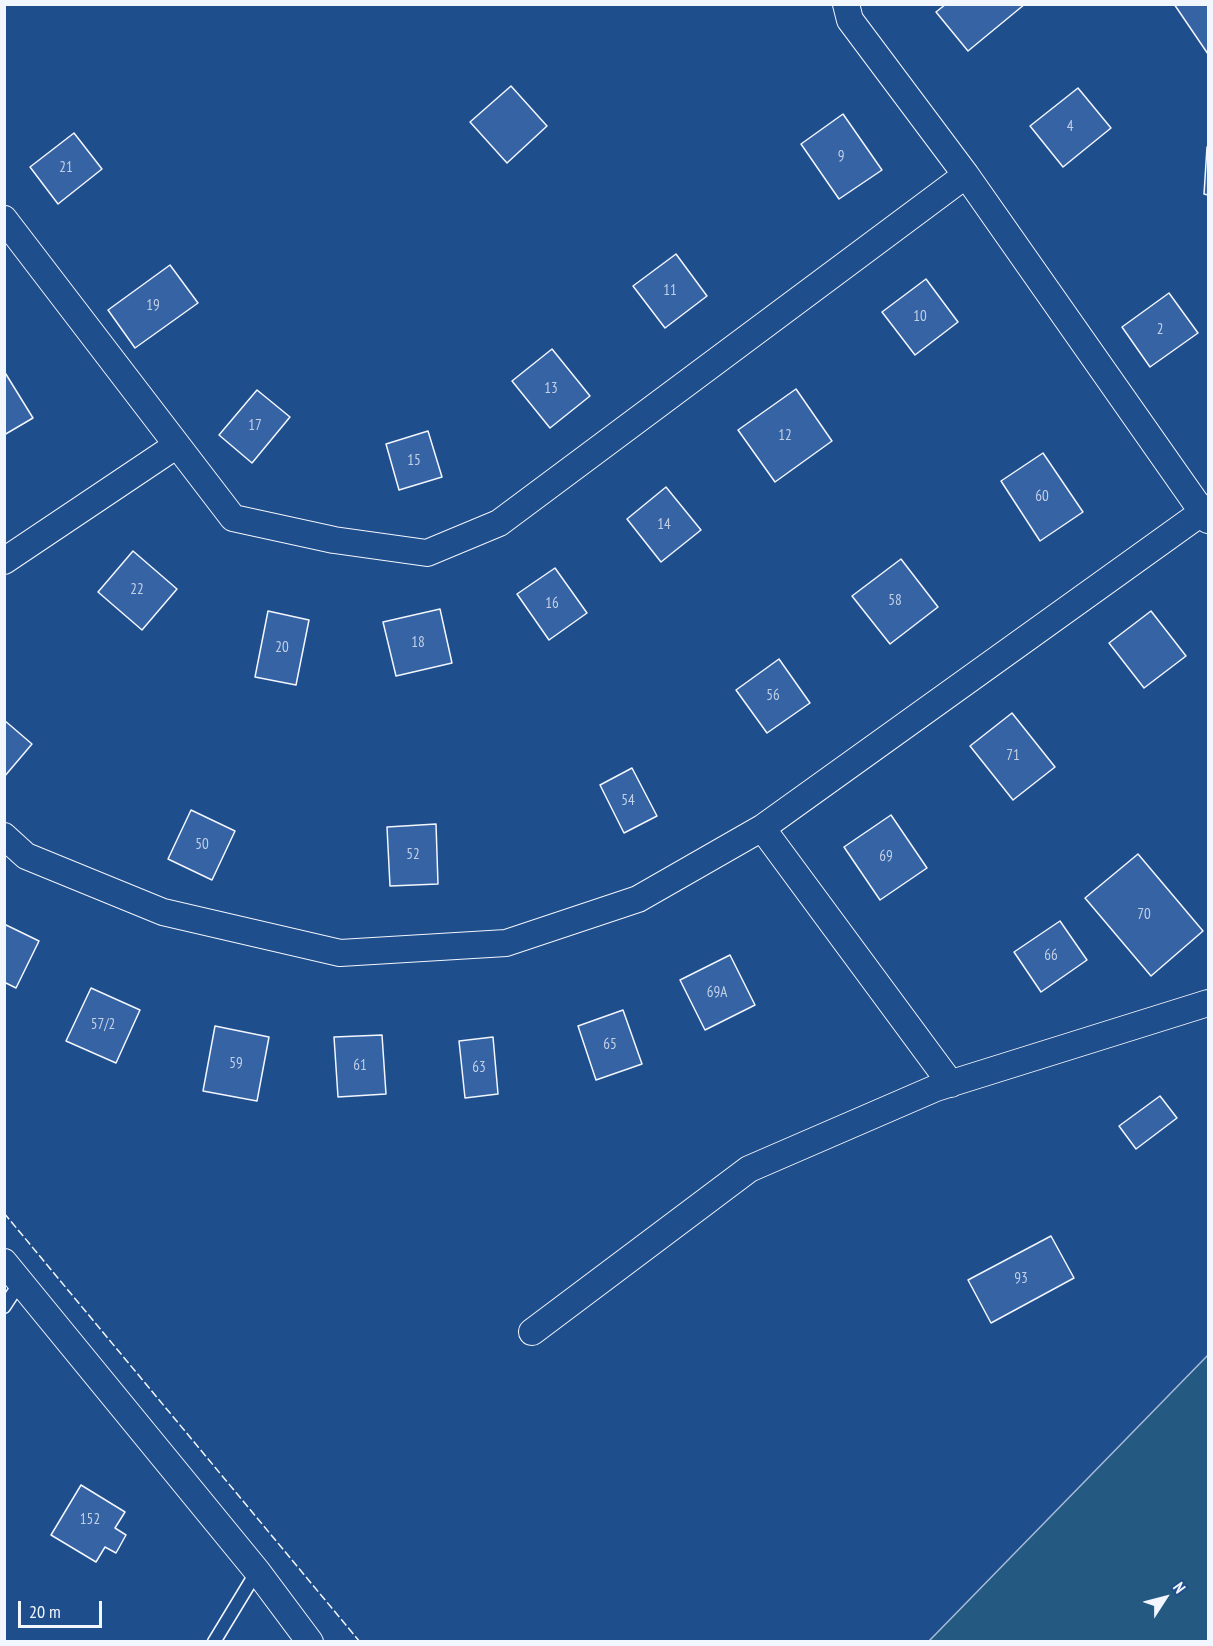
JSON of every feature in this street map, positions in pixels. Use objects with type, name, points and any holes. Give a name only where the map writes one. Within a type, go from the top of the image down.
[{"type":"street","points":[[4,836],[26,856],[163,912],[340,953],[506,943],[638,899],[762,828],[1206,514],[966,175],[850,20],[846,4]]},
{"type":"street","points":[[4,219],[233,519],[334,540],[428,553],[499,523],[966,175]]},
{"type":"street","points":[[4,561],[177,444]]},
{"type":"street","points":[[762,828],[951,1084]]},
{"type":"street","points":[[532,1332],[748,1169],[936,1088],[1209,1003]]},
{"type":"street","points":[[13,1272],[257,1571],[310,1641]]},
{"type":"lane","points":[[4,1307],[13,1272]]},
{"type":"lane","points":[[214,1641],[257,1571]]},
{"type":"shaded area","points":[[1208,1355],[1208,1641],[929,1641]]},
{"type":"building","points":[[946,4],[1025,4],[968,51],[936,12]]},
{"type":"building","points":[[1174,4],[1208,4],[1208,54]]},
{"type":"building","points":[[511,86],[547,126],[507,163],[470,122]]},
{"type":"building","points":[[1078,88],[1111,128],[1063,167],[1030,126]]},
{"type":"building","points":[[843,114],[882,170],[839,199],[801,144]]},
{"type":"building","points":[[74,133],[102,169],[58,204],[30,167]]},
{"type":"building","points":[[1208,147],[1208,195],[1204,194]]},
{"type":"building","points":[[676,254],[707,296],[665,328],[633,286]]},
{"type":"building","points":[[170,265],[198,303],[135,348],[108,310]]},
{"type":"building","points":[[926,279],[958,322],[915,355],[882,312]]},
{"type":"building","points":[[1169,293],[1198,333],[1150,367],[1122,327]]},
{"type":"building","points":[[552,349],[590,396],[550,428],[512,381]]},
{"type":"building","points":[[4,371],[33,418],[4,435]]},
{"type":"building","points":[[796,389],[832,441],[775,482],[738,430]]},
{"type":"building","points":[[257,390],[290,417],[252,463],[219,435]]},
{"type":"building","points":[[428,431],[442,477],[399,490],[386,444]]},
{"type":"building","points":[[1043,453],[1083,512],[1040,541],[1001,481]]},
{"type":"building","points":[[666,487],[701,530],[661,562],[627,519]]},
{"type":"building","points":[[133,551],[177,589],[142,630],[98,592]]},
{"type":"building","points":[[901,559],[938,607],[890,644],[852,596]]},
{"type":"building","points":[[555,568],[587,613],[549,640],[517,594]]},
{"type":"building","points":[[440,609],[452,663],[396,676],[383,622]]},
{"type":"building","points":[[268,611],[309,620],[296,685],[255,677]]},
{"type":"building","points":[[1151,611],[1186,656],[1144,688],[1109,643]]},
{"type":"building","points":[[779,659],[810,703],[767,733],[736,690]]},
{"type":"building","points":[[1012,713],[1055,767],[1013,800],[970,746]]},
{"type":"building","points":[[4,720],[32,744],[4,777]]},
{"type":"building","points":[[632,768],[657,816],[624,833],[600,785]]},
{"type":"building","points":[[191,810],[235,831],[212,880],[168,859]]},
{"type":"building","points":[[891,815],[927,868],[880,900],[844,847]]},
{"type":"building","points":[[436,824],[438,884],[390,886],[387,827]]},
{"type":"building","points":[[1138,854],[1203,931],[1151,976],[1085,898]]},
{"type":"building","points":[[1060,921],[1087,960],[1041,992],[1014,952]]},
{"type":"building","points":[[4,924],[39,941],[16,988],[4,982]]},
{"type":"building","points":[[730,955],[755,1005],[705,1030],[680,980]]},
{"type":"building","points":[[91,988],[140,1010],[116,1063],[66,1041]]},
{"type":"building","points":[[623,1010],[642,1064],[596,1080],[578,1026]]},
{"type":"building","points":[[215,1026],[269,1037],[257,1101],[203,1091]]},
{"type":"building","points":[[382,1035],[386,1094],[338,1097],[334,1037]]},
{"type":"building","points":[[493,1037],[498,1094],[465,1098],[459,1041]]},
{"type":"building","points":[[1160,1096],[1177,1118],[1136,1149],[1119,1126]]},
{"type":"building","points":[[1051,1236],[1074,1278],[991,1323],[968,1280]]},
{"type":"building","points":[[81,1485],[125,1512],[115,1528],[126,1535],[116,1553],[105,1547],[96,1562],[51,1535]]},
{"type":"fence","points":[[4,1213],[360,1642]]}]
